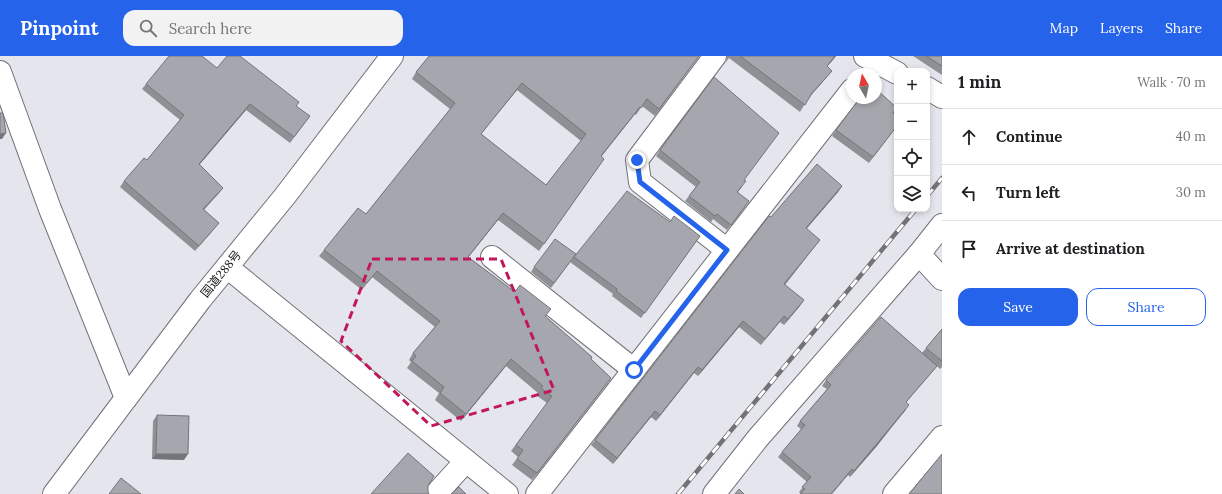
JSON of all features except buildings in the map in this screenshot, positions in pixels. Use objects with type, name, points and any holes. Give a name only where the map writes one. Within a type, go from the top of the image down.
[{"type":"main road","name":"国道288号","points":[[54,494],[227,267],[285,196],[392,56]]},
{"type":"main road","points":[[715,56],[637,160],[640,182],[727,250]]},
{"type":"main road","points":[[868,64],[894,72]]},
{"type":"main road","points":[[0,72],[50,209],[126,398]]},
{"type":"main road","points":[[930,90],[942,97]]},
{"type":"main road","points":[[538,494],[846,98]]},
{"type":"main road","points":[[714,494],[763,432],[919,254],[942,225]]},
{"type":"main road","points":[[919,254],[942,279]]},
{"type":"main road","points":[[492,257],[634,370]]},
{"type":"main road","points":[[227,267],[506,494]]},
{"type":"main road","points":[[894,494],[942,437]]},
{"type":"main road","points":[[436,494],[466,461]]},
{"type":"highlighted area","points":[[372,259],[501,259],[554,390],[431,426],[341,341]]},
{"type":"railway","points":[[930,192],[942,178]]},
{"type":"railway","points":[[678,494],[913,212]]},
{"type":"route","points":[[634,370],[727,250],[640,182],[637,160]]}]
